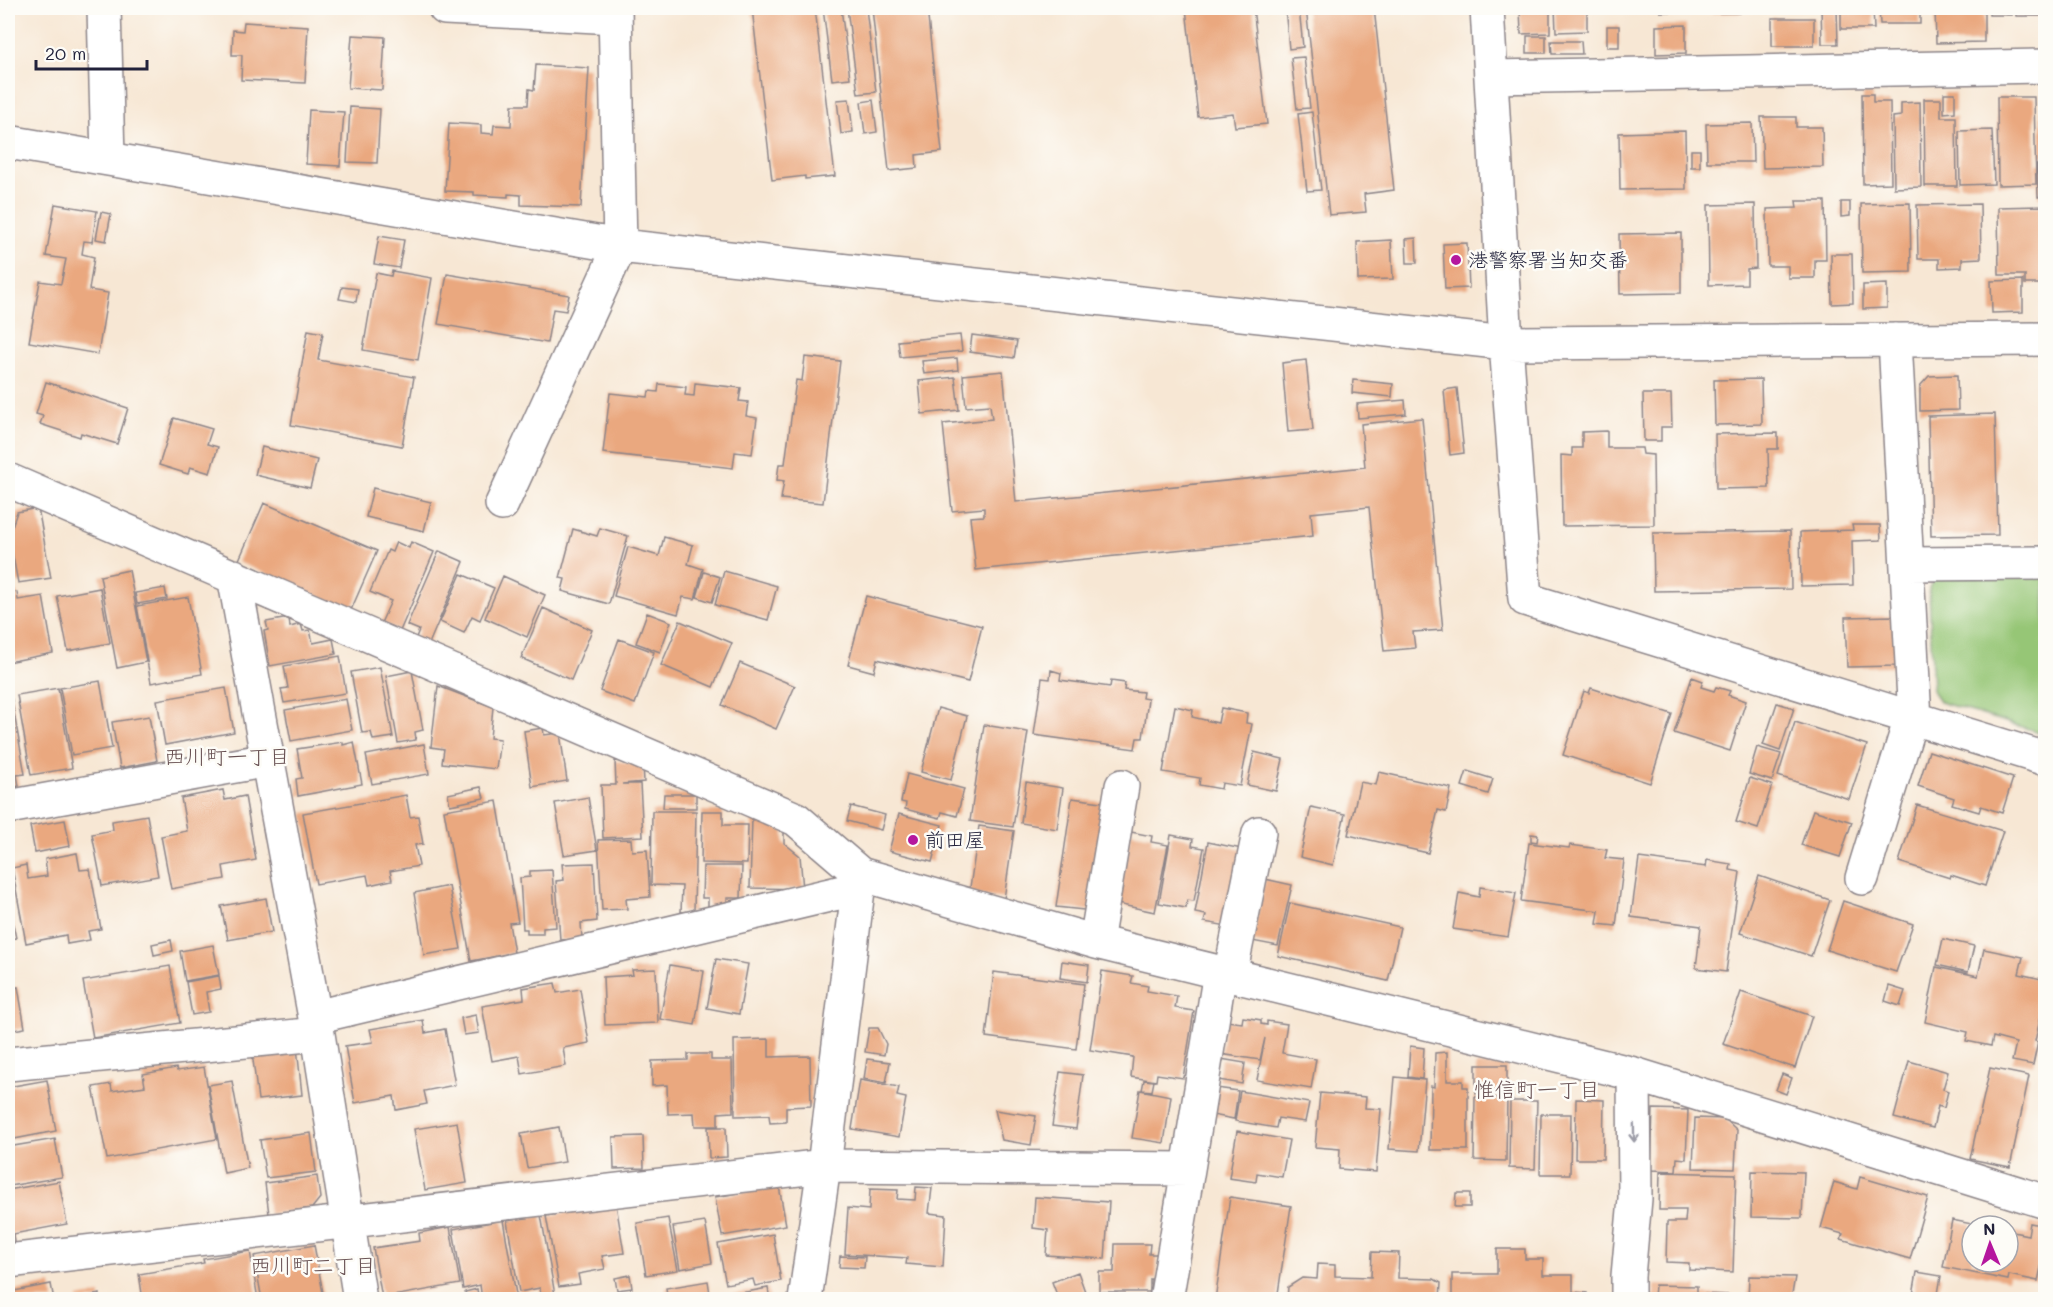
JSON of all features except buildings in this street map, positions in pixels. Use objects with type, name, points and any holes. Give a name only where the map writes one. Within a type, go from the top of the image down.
[{"type":"street","points":[[104,8],[108,158]]},
{"type":"street","points":[[445,8],[615,12],[620,246],[502,504]]},
{"type":"street","points":[[1487,8],[1506,343],[1525,599],[2046,759]]},
{"type":"street","points":[[1491,77],[2046,66]]},
{"type":"street","points":[[8,142],[620,246],[1506,343],[2046,339]]},
{"type":"street","points":[[1862,878],[1913,719],[1895,340]]},
{"type":"street","points":[[8,480],[796,819],[859,881]]},
{"type":"street","points":[[1907,564],[2046,562]]},
{"type":"street","points":[[234,576],[317,1025],[360,1299]]},
{"type":"street","points":[[8,807],[268,760]]},
{"type":"street","points":[[1096,942],[1122,786]]},
{"type":"street","points":[[1166,1299],[1225,973],[1259,833]]},
{"type":"street","points":[[805,1299],[824,1166],[859,881]]},
{"type":"street","points":[[8,1064],[317,1025],[859,881],[1096,942],[1634,1074],[2046,1202]]},
{"type":"street","points":[[1628,1299],[1635,1199],[1634,1074]]},
{"type":"street","points":[[8,1261],[824,1166],[1188,1168]]},
{"type":"green space","points":[[2045,574],[2045,734],[1940,702],[1933,692],[1929,588],[1935,576]]},
{"type":"place","name":"港警察署当知交番","points":[[1456,260]]},
{"type":"place","name":"前田屋","points":[[913,840]]},
{"type":"district","name":"西川町一丁目","points":[[227,757]]},
{"type":"district","name":"惟信町一丁目","points":[[1537,1090]]},
{"type":"district","name":"西川町二丁目","points":[[313,1266]]}]
